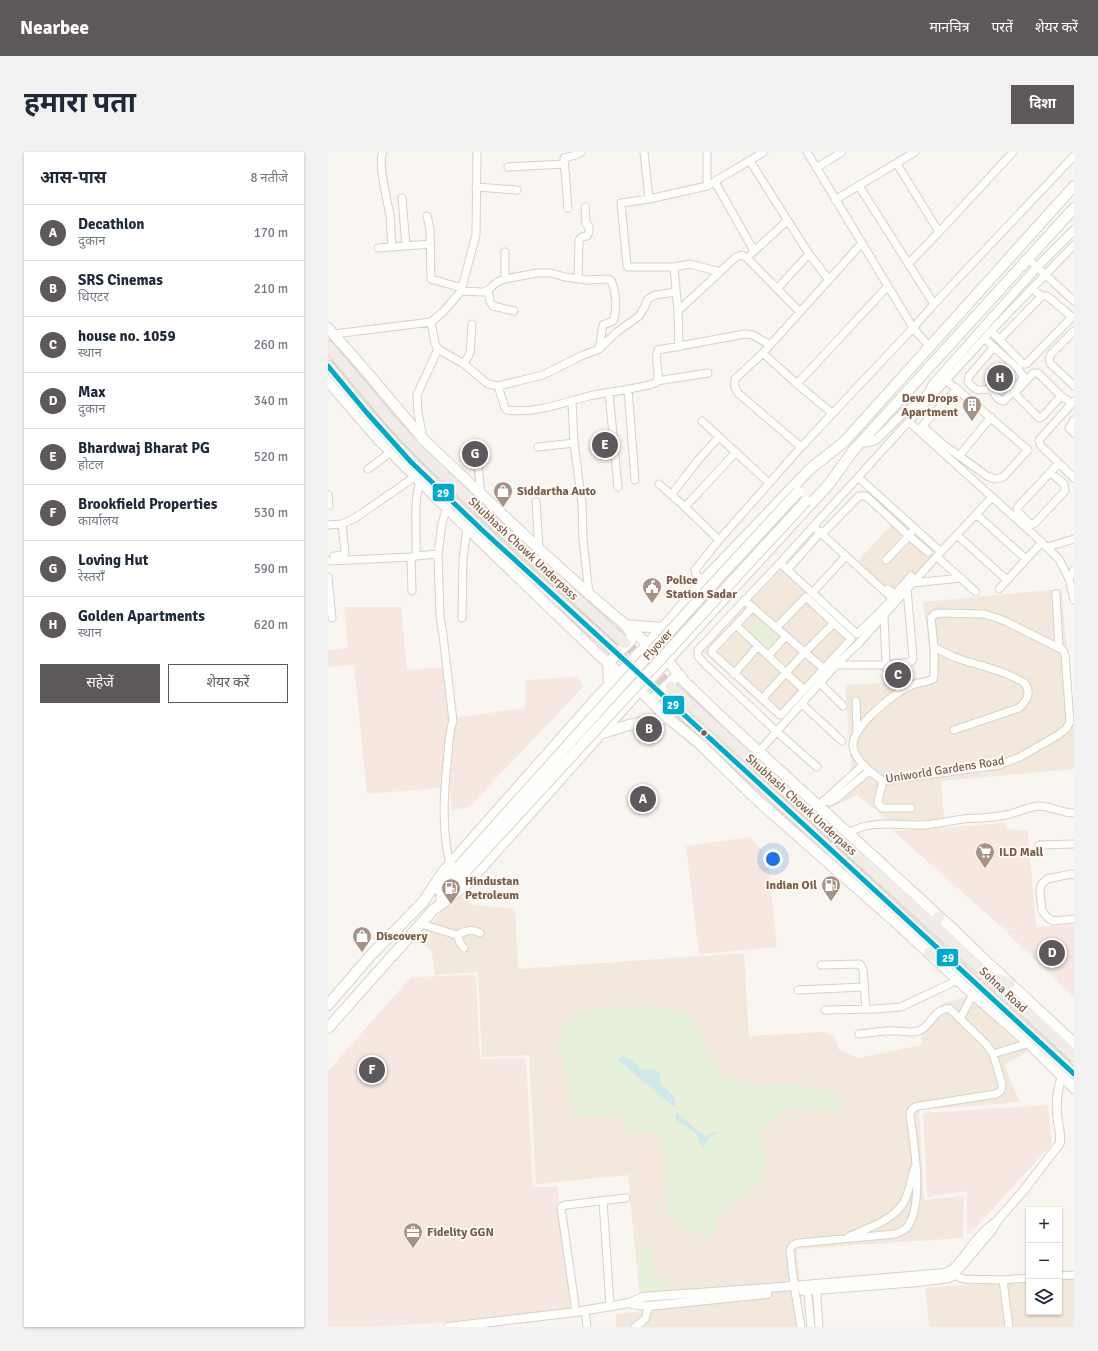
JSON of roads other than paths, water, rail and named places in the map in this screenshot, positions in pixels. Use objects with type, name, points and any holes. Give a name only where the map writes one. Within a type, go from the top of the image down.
[{"type":"highway","name":"Shubhash Chowk Underpass","points":[[328,346],[391,421],[421,452],[491,520],[625,643]]},
{"type":"highway","name":"Shubhash Chowk Underpass","points":[[328,366],[367,413],[411,462],[481,529],[616,652]]},
{"type":"highway","name":"Shubhash Chowk Underpass","points":[[670,687],[935,921]]},
{"type":"highway","name":"Shubhash Chowk Underpass","points":[[663,695],[953,962]]},
{"type":"highway","name":"Sohna Road","points":[[935,921],[988,976],[1074,1056]]},
{"type":"highway","points":[[929,953],[953,962]]},
{"type":"highway","name":"Sohna Road","points":[[953,962],[1074,1074]]},
{"type":"highway","points":[[988,976],[1009,982]]},
{"type":"highway","points":[[988,994],[996,1014]]},
{"type":"main road","points":[[458,867],[599,695],[670,620],[702,582],[810,469],[844,442],[1074,186]]},
{"type":"main road","points":[[328,1028],[433,910],[468,883],[621,711],[829,484],[853,451],[1074,208]]},
{"type":"main road","points":[[331,331],[424,440],[481,495],[589,594],[668,661],[681,677],[723,719],[822,803],[849,834],[935,921],[1009,982],[1074,1043]]},
{"type":"main road","points":[[328,381],[391,452],[467,528],[608,663],[621,673],[667,717],[702,745],[756,799],[929,953],[1028,1043],[1074,1088]]},
{"type":"main road","name":"Flyover","points":[[433,910],[458,867],[700,598],[844,442]]},
{"type":"main road","name":"Flyover","points":[[328,1005],[371,955],[442,884],[853,451]]},
{"type":"main road","points":[[670,620],[667,634],[672,641],[680,642],[691,635]]},
{"type":"main road","points":[[609,685],[608,663],[632,640],[632,636],[626,625]]},
{"type":"main road","points":[[626,625],[662,628]]},
{"type":"main road","points":[[681,646],[678,656],[681,677]]},
{"type":"main road","points":[[651,701],[681,677]]},
{"type":"main road","points":[[599,695],[612,693],[621,701],[621,711]]},
{"type":"main road","points":[[603,733],[629,725],[667,717]]},
{"type":"street","points":[[383,152],[381,156],[382,177],[390,217],[392,247]]},
{"type":"street","points":[[331,331],[431,322],[444,311],[461,289],[476,235],[477,152]]},
{"type":"street","points":[[568,208],[564,158],[581,152]]},
{"type":"street","points":[[644,152],[649,199]]},
{"type":"street","points":[[707,152],[707,186]]},
{"type":"street","points":[[720,272],[694,264],[674,267],[629,267],[627,265],[621,202],[649,199],[707,186],[764,152]]},
{"type":"street","points":[[807,152],[913,328],[929,346]]},
{"type":"street","points":[[816,168],[842,152]]},
{"type":"street","points":[[835,200],[897,164],[914,152]]},
{"type":"street","points":[[908,264],[1009,154]]},
{"type":"street","points":[[702,582],[695,570],[719,540],[832,413],[1074,156]]},
{"type":"street","points":[[750,160],[787,221],[809,254],[829,280]]},
{"type":"street","points":[[508,167],[564,164]]},
{"type":"street","points":[[897,164],[939,232]]},
{"type":"street","points":[[715,182],[754,251]]},
{"type":"street","points":[[859,186],[934,304]]},
{"type":"street","points":[[476,187],[517,190]]},
{"type":"street","points":[[402,198],[406,246]]},
{"type":"street","points":[[578,279],[579,240],[582,237],[587,236],[589,232],[589,226],[586,224],[585,207]]},
{"type":"street","points":[[427,216],[431,244],[431,279],[461,289],[483,292],[488,290],[497,282],[505,279],[544,273],[578,279],[611,280],[616,314],[613,321],[603,325],[599,349]]},
{"type":"street","points":[[747,258],[787,221]]},
{"type":"street","points":[[817,767],[776,731],[698,656],[698,650],[909,422],[933,384],[1037,267],[1074,230]]},
{"type":"street","points":[[801,447],[739,394],[735,388],[735,380],[763,353],[862,243]]},
{"type":"street","points":[[378,248],[431,244]]},
{"type":"street","points":[[861,443],[874,441],[906,410],[918,407],[946,381],[1074,245]]},
{"type":"street","points":[[505,252],[505,279]]},
{"type":"street","points":[[777,289],[809,254]]},
{"type":"street","points":[[678,311],[736,256],[742,255],[747,258],[800,312]]},
{"type":"street","points":[[1028,259],[1074,301]]},
{"type":"street","points":[[674,267],[678,311],[679,347]]},
{"type":"street","points":[[797,384],[888,286]]},
{"type":"street","points":[[992,331],[1022,364],[1026,364],[1071,318],[1072,315],[1047,296],[1042,296],[1032,289]]},
{"type":"street","points":[[488,290],[490,301],[493,306],[514,311]]},
{"type":"street","points":[[431,322],[435,344],[438,349],[464,364],[488,384],[498,386],[544,375],[576,358],[599,349],[617,332],[639,316],[648,298],[655,295],[676,292]]},
{"type":"street","points":[[1000,339],[1042,296]]},
{"type":"street","points":[[464,364],[470,352],[472,324]]},
{"type":"street","points":[[1074,331],[1051,354],[1049,359],[1050,363],[1074,386]]},
{"type":"street","points":[[657,381],[657,350],[745,334],[753,335],[770,345]]},
{"type":"street","points":[[984,339],[1018,369],[1023,376],[1022,380],[1004,402],[997,398],[993,390],[985,388],[979,390],[974,388],[968,382],[969,376],[994,348]]},
{"type":"street","points":[[424,440],[418,414],[417,395],[438,349]]},
{"type":"street","points":[[763,353],[832,413]]},
{"type":"street","points":[[1061,396],[1043,416],[1039,418],[1016,395],[1016,392],[1033,373],[1036,372],[1061,396],[1073,402],[1039,441],[1041,446],[1058,464],[1074,478]]},
{"type":"street","points":[[498,386],[507,410],[528,410],[545,408],[653,384],[657,381],[708,373]]},
{"type":"street","points":[[946,381],[957,389],[991,417],[1028,450],[1003,477],[995,479],[987,476],[959,456],[922,426],[957,389]]},
{"type":"street","points":[[628,389],[635,480]]},
{"type":"street","points":[[609,393],[618,487]]},
{"type":"street","points":[[572,401],[574,443],[582,504],[583,539],[589,594]]},
{"type":"street","points":[[1065,410],[1074,420],[1069,428],[1074,434]]},
{"type":"street","points":[[959,456],[991,417]]},
{"type":"street","points":[[702,421],[769,483]]},
{"type":"street","points":[[909,422],[1059,559],[1069,579],[1074,600]]},
{"type":"street","points":[[671,495],[699,459],[719,437]]},
{"type":"street","points":[[538,447],[574,443]]},
{"type":"street","points":[[368,469],[391,452]]},
{"type":"street","points":[[684,507],[736,452]]},
{"type":"street","points":[[477,454],[481,495]]},
{"type":"street","points":[[1051,473],[1064,484],[1065,491],[1035,523],[1031,525],[1018,512],[1017,508],[1058,464]]},
{"type":"street","points":[[858,477],[915,528],[976,592]]},
{"type":"street","points":[[328,525],[342,524],[354,518],[418,478]]},
{"type":"street","points":[[412,591],[416,492],[418,478]]},
{"type":"street","points":[[659,484],[719,540]]},
{"type":"street","points":[[328,495],[329,505]]},
{"type":"street","points":[[787,570],[823,532],[859,496],[862,495],[866,496],[928,552]]},
{"type":"street","points":[[823,532],[894,594],[912,580],[939,554],[977,515],[992,497]]},
{"type":"street","points":[[536,502],[539,549]]},
{"type":"street","points":[[447,508],[442,523],[438,554],[440,617],[453,720],[450,728],[445,778],[444,822],[447,851],[458,867]]},
{"type":"street","points":[[977,515],[1026,558]]},
{"type":"street","points":[[328,556],[344,555],[345,553],[342,524]]},
{"type":"street","points":[[780,563],[857,634],[883,609],[892,598],[846,556],[815,524]]},
{"type":"street","points":[[462,618],[463,559],[467,528]]},
{"type":"street","points":[[886,560],[915,528]]},
{"type":"street","points":[[957,535],[1007,580]]},
{"type":"street","points":[[999,589],[1026,558],[1044,544],[1074,539]]},
{"type":"street","points":[[328,561],[438,554]]},
{"type":"street","points":[[812,593],[846,556]]},
{"type":"street","points":[[1069,579],[1074,570]]},
{"type":"street","points":[[328,576],[332,618]]},
{"type":"street","points":[[912,580],[961,578]]},
{"type":"street","points":[[763,747],[836,665],[884,615],[907,589],[912,580]]},
{"type":"street","points":[[836,665],[886,665],[909,663],[913,660],[907,589]]},
{"type":"street","name":"Uniworld Gardens Road","points":[[856,701],[857,733],[854,738],[853,748],[863,765],[883,782],[999,765],[1020,757],[1066,729],[1070,722],[1065,655],[1063,650],[1059,648],[1056,594]]},
{"type":"street","points":[[753,607],[712,650],[712,654],[781,715],[851,639],[806,597],[777,627]]},
{"type":"street","points":[[744,600],[823,668]]},
{"type":"street","points":[[857,733],[865,722],[879,708],[903,690],[916,683],[933,679],[934,647],[931,618],[935,614],[984,614],[997,618],[1059,648]]},
{"type":"street","points":[[884,615],[886,665]]},
{"type":"street","points":[[762,699],[834,623]]},
{"type":"street","points":[[736,625],[804,690]]},
{"type":"street","points":[[691,635],[705,642]]},
{"type":"street","points":[[768,656],[786,636]]},
{"type":"street","points":[[734,674],[758,646]]},
{"type":"street","points":[[934,647],[953,656],[1009,674],[1025,683],[1027,690],[1028,696],[1026,702],[1019,708],[954,730]]},
{"type":"street","points":[[820,683],[843,706]]},
{"type":"street","points":[[802,704],[842,741]]},
{"type":"street","points":[[822,803],[863,765]]},
{"type":"street","points":[[822,803],[830,802],[837,798],[869,771]]},
{"type":"street","points":[[883,782],[878,800],[878,803],[882,808],[912,808]]},
{"type":"street","points":[[849,834],[856,828],[878,824],[929,824],[1005,815],[1038,806],[1045,806],[1074,813]]},
{"type":"street","points":[[1039,845],[1074,844]]},
{"type":"street","points":[[1074,875],[1071,874],[1046,879],[1041,885],[1040,891],[1042,911],[1048,918],[1053,921],[1074,919]]},
{"type":"street","points":[[420,924],[457,935],[474,930],[480,934]]},
{"type":"street","points":[[457,935],[464,948]]},
{"type":"street","points":[[821,965],[860,964],[863,970],[866,1009]]},
{"type":"street","points":[[825,1010],[901,1007],[958,980]]},
{"type":"street","points":[[798,990],[864,986]]},
{"type":"street","points":[[960,1019],[973,994]]},
{"type":"street","points":[[798,1327],[790,1250],[794,1244],[895,1234],[908,1228],[916,1206],[917,1159],[910,1111],[914,1107],[919,1106],[996,1094],[1002,1089],[1002,1084],[993,1054],[986,1044],[951,1010],[946,1008],[940,1011],[922,1030],[915,1032],[897,1030],[860,1034]]},
{"type":"street","points":[[993,1054],[1028,1043]]},
{"type":"street","points":[[448,1327],[576,1312],[610,1305],[629,1303],[643,1298],[793,1289],[897,1280],[949,1278],[978,1238],[988,1227],[997,1221],[1024,1190],[1060,1143],[1061,1136],[1057,1113],[1058,1087],[1062,1076]]},
{"type":"street","points":[[842,1239],[885,1220],[898,1210],[905,1201],[917,1159]]},
{"type":"street","points":[[576,1312],[561,1207],[626,1198]]},
{"type":"street","points":[[603,1201],[610,1305]]},
{"type":"street","points":[[954,1271],[964,1279],[1003,1280],[1026,1278]]},
{"type":"street","points":[[1062,1276],[1074,1275]]},
{"type":"street","points":[[1003,1280],[1009,1327]]},
{"type":"street","points":[[816,1287],[819,1327]]},
{"type":"street","points":[[807,1288],[811,1327]]},
{"type":"street","points":[[629,1303],[649,1306],[793,1289]]},
{"type":"street","points":[[793,1289],[801,1327]]},
{"type":"street","points":[[635,1327],[645,1319],[649,1306]]},
{"type":"street","points":[[585,1310],[587,1327]]},
{"type":"water","points":[[621,1056],[631,1059],[640,1069],[655,1070],[659,1074],[660,1083],[662,1086],[674,1097],[676,1104],[674,1107],[618,1060]]},
{"type":"water","points":[[676,1112],[706,1137],[715,1131],[717,1132],[708,1139],[703,1148],[695,1133],[678,1121],[675,1115]]},
{"type":"tunnel","points":[[625,643],[671,687]]},
{"type":"tunnel","points":[[616,652],[663,695]]},
{"type":"place","name":"Golden Apartments","points":[[1000,378]]},
{"type":"place","name":"Dew Drops Apartment","points":[[972,422]]},
{"type":"place","name":"Bhardwaj Bharat PG","points":[[605,445]]},
{"type":"place","name":"Loving Hut","points":[[475,454]]},
{"type":"place","name":"Siddartha Auto","points":[[503,508]]},
{"type":"place","name":"Police Station Sadar","points":[[652,604]]},
{"type":"place","name":"house no. 1059","points":[[898,675]]},
{"type":"place","name":"SRS Cinemas","points":[[649,729]]},
{"type":"place","name":"Decathlon","points":[[643,799]]},
{"type":"place","name":"ILD Mall","points":[[985,869]]},
{"type":"place","name":"Indian Oil","points":[[831,902]]},
{"type":"place","name":"Hindustan Petroleum","points":[[451,905]]},
{"type":"place","name":"Discovery","points":[[362,953]]},
{"type":"place","name":"Max","points":[[1052,953]]},
{"type":"place","name":"Brookfield Properties","points":[[372,1070]]},
{"type":"place","name":"Fidelity GGN","points":[[413,1249]]}]
